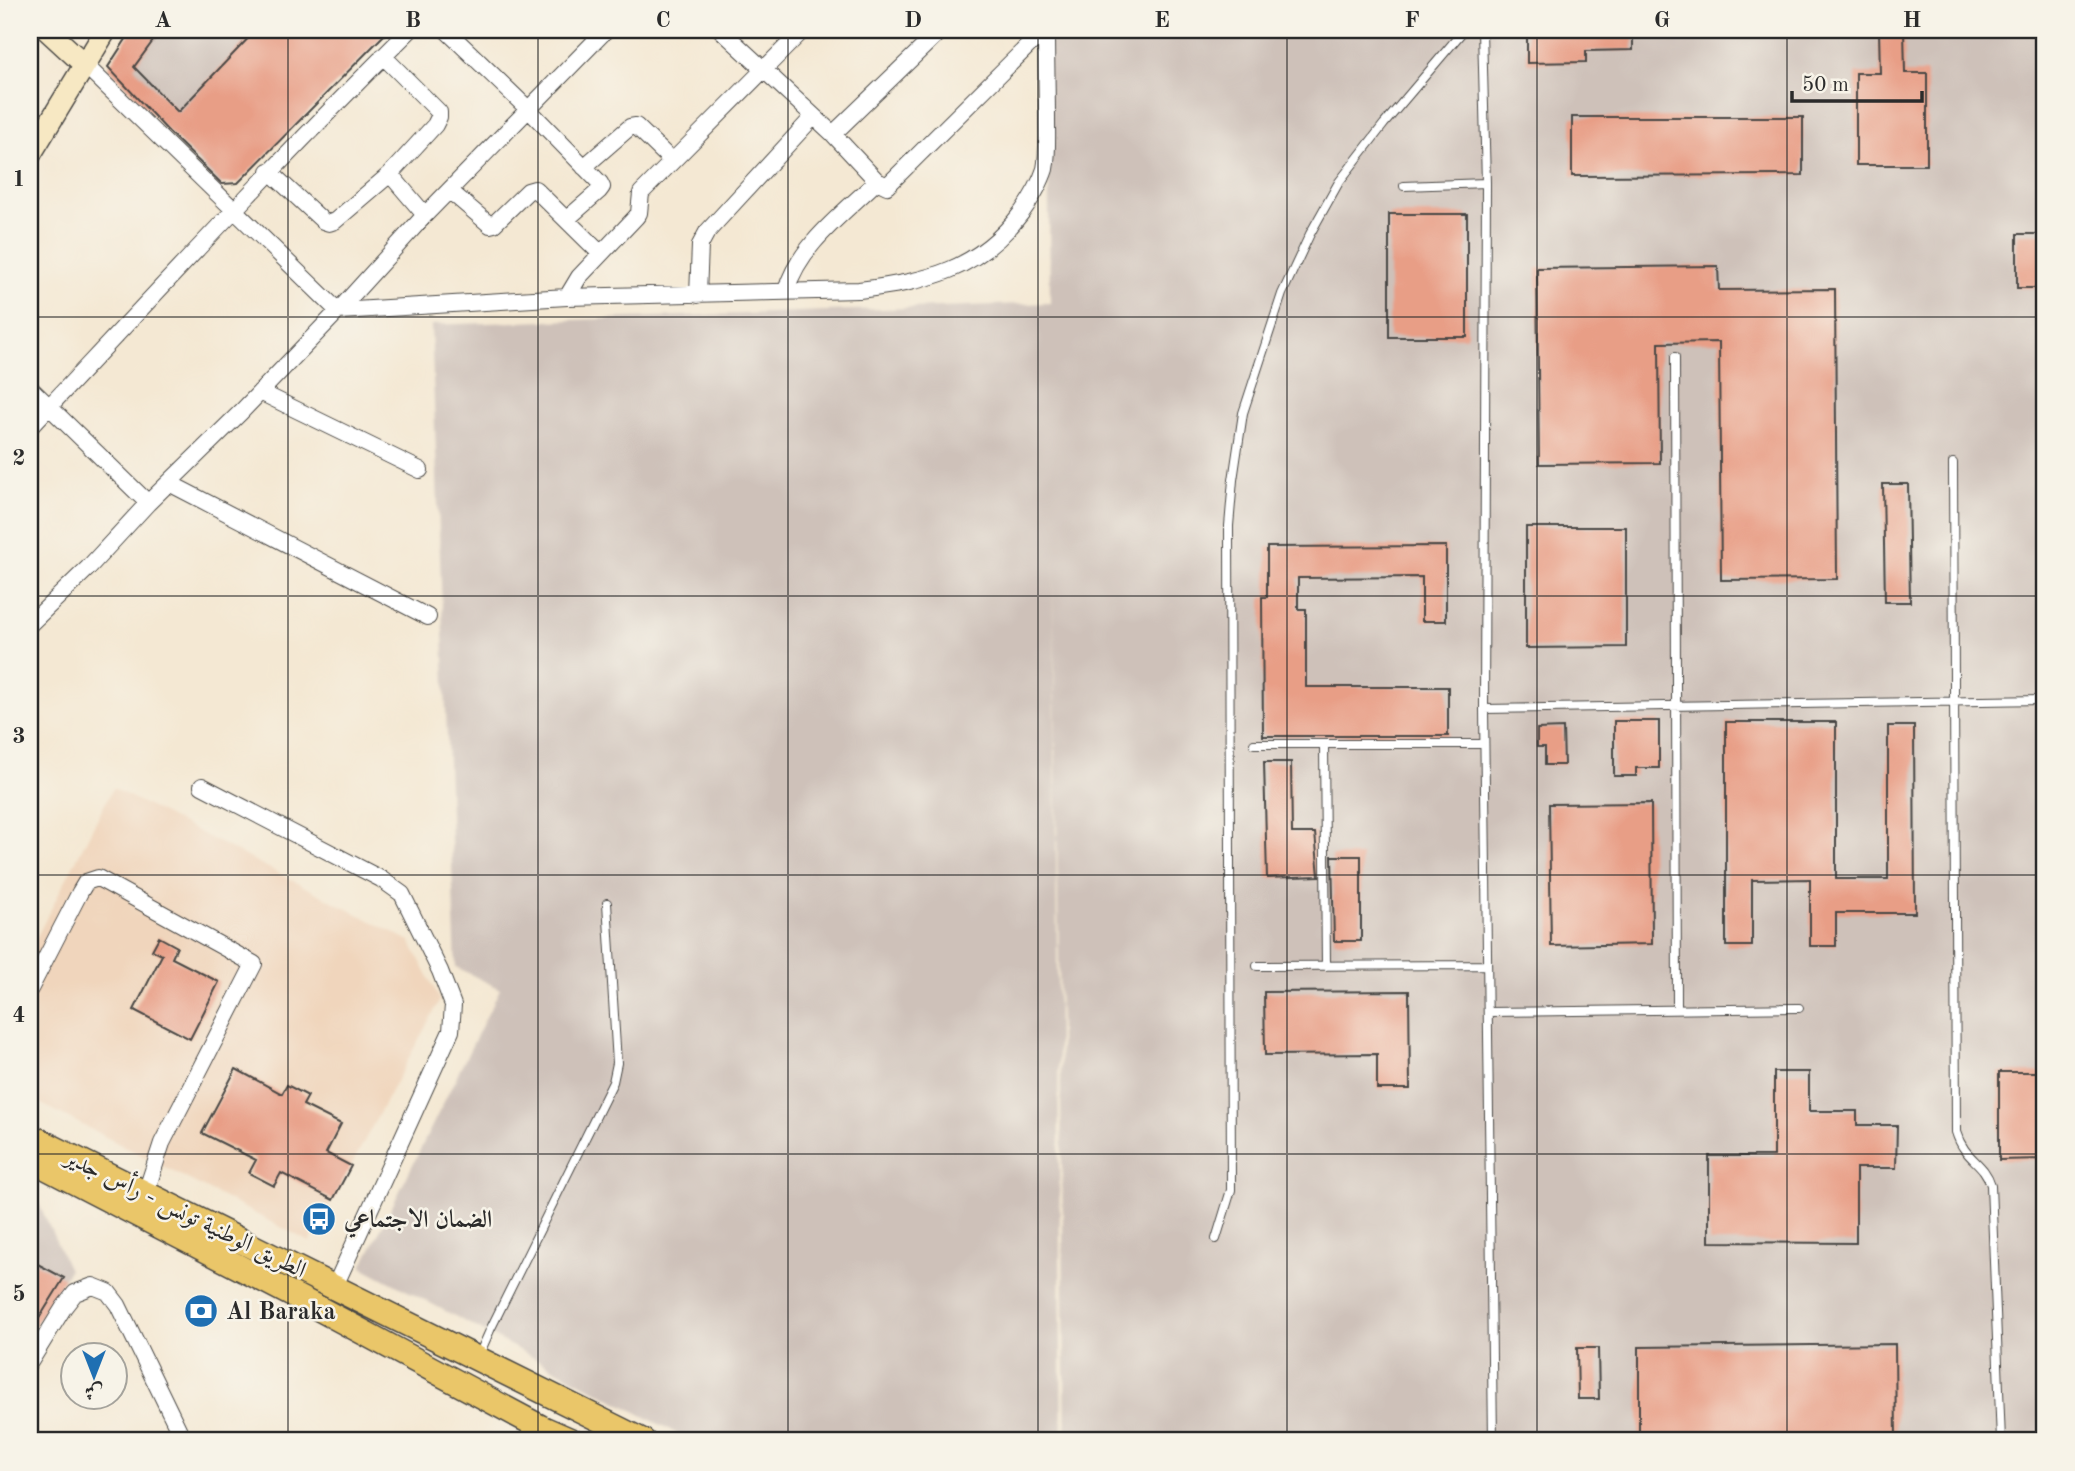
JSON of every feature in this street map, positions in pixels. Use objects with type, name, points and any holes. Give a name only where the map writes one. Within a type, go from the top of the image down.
[{"type":"main road","name":"الطريق الوطنية تونس - رأس جدير","points":[[30,1136],[139,1203],[537,1434],[572,1441]]},
{"type":"main road","name":"الطريق الوطنية تونس - رأس جدير","points":[[30,1159],[335,1286],[643,1441]]},
{"type":"street","points":[[47,30],[338,311],[567,297],[859,290],[899,285],[935,276],[969,262],[993,244],[1015,221],[1034,195],[1045,169],[1047,144],[1045,30]]},
{"type":"street","points":[[30,155],[106,30]]},
{"type":"street","points":[[30,427],[235,212],[270,171],[410,30]]},
{"type":"street","points":[[446,30],[528,108],[601,187],[567,219]]},
{"type":"street","points":[[30,624],[88,569],[148,503],[260,392],[425,215],[606,30]]},
{"type":"street","points":[[721,30],[833,134],[877,181],[887,186],[1045,30]]},
{"type":"street","points":[[567,297],[579,277],[639,213],[641,193],[803,30]]},
{"type":"street","points":[[833,134],[941,30]]},
{"type":"street","points":[[270,171],[323,221],[329,223],[390,174],[435,125],[439,112],[383,56]]},
{"type":"street","points":[[698,295],[699,245],[707,232],[813,117]]},
{"type":"street","points":[[584,167],[629,127],[636,126],[671,160]]},
{"type":"street","points":[[390,174],[425,215]]},
{"type":"street","points":[[786,291],[791,272],[802,256],[877,181]]},
{"type":"street","points":[[450,191],[490,225],[528,191],[534,190],[600,253]]},
{"type":"street","points":[[30,388],[148,503]]},
{"type":"street","points":[[260,392],[420,470]]},
{"type":"street","points":[[169,483],[428,617]]},
{"type":"street","points":[[202,786],[381,879],[401,894],[440,971],[453,1005],[451,1031],[335,1286]]},
{"type":"street","points":[[30,989],[86,882],[98,878],[254,964],[162,1143],[139,1203]]},
{"type":"street","points":[[30,1362],[75,1293],[93,1286],[108,1292],[118,1305],[184,1441]]},
{"type":"lane","points":[[1216,1239],[1231,1190],[1229,526],[1243,413],[1282,294],[1310,233],[1339,182],[1464,30]]},
{"type":"lane","points":[[1482,30],[1486,183],[1484,744],[1493,1441]]},
{"type":"lane","points":[[1404,186],[1486,183]]},
{"type":"lane","points":[[1675,357],[1677,1009]]},
{"type":"lane","points":[[1953,463],[1956,1132],[1969,1157],[1983,1167],[1992,1185],[2001,1441]]},
{"type":"lane","points":[[1484,709],[2045,700]]},
{"type":"lane","points":[[1254,744],[1484,744]]},
{"type":"lane","points":[[1324,744],[1326,966]]},
{"type":"lane","points":[[478,1358],[613,1082],[617,1063],[607,904]]},
{"type":"lane","points":[[1257,966],[1487,965]]},
{"type":"lane","points":[[1488,1012],[1799,1008]]},
{"type":"shaded area","points":[[132,30],[389,30],[238,183],[218,184],[108,67]]},
{"type":"shaded area","points":[[1047,30],[2045,30],[2045,1441],[1066,1441],[1053,556],[1062,1441],[691,1441],[362,1267],[500,989],[456,967],[431,325],[1050,303]]},
{"type":"shaded area","points":[[113,788],[410,941],[440,1000],[310,1242],[30,1098],[30,950]]},
{"type":"shaded area","points":[[30,1184],[69,1270],[30,1333]]},
{"type":"building","points":[[132,30],[161,30],[134,67],[178,112],[256,30],[389,30],[238,183],[222,184],[108,67]]},
{"type":"building","points":[[1527,30],[1633,30],[1633,50],[1586,51],[1586,62],[1527,63]]},
{"type":"building","points":[[1879,30],[1904,30],[1905,73],[1927,73],[1927,165],[1856,165],[1856,73],[1880,73]]},
{"type":"building","points":[[1572,117],[1803,117],[1803,175],[1572,176]]},
{"type":"building","points":[[1389,214],[1467,214],[1467,337],[1389,337]]},
{"type":"building","points":[[2017,234],[2045,234],[2045,288],[2017,288]]},
{"type":"building","points":[[1718,266],[1719,290],[1835,289],[1837,579],[1721,580],[1719,342],[1659,343],[1660,463],[1539,464],[1537,268]]},
{"type":"building","points":[[1883,484],[1908,484],[1910,602],[1885,602]]},
{"type":"building","points":[[1526,527],[1626,527],[1626,647],[1526,648]]},
{"type":"building","points":[[1446,546],[1446,621],[1422,621],[1422,577],[1298,578],[1298,609],[1306,609],[1306,687],[1448,687],[1448,736],[1263,736],[1262,597],[1267,597],[1267,547]]},
{"type":"building","points":[[1614,721],[1659,721],[1659,768],[1636,768],[1636,776],[1614,776]]},
{"type":"building","points":[[1726,722],[1836,722],[1836,879],[1888,879],[1888,726],[1914,726],[1915,913],[1836,913],[1836,946],[1810,946],[1810,879],[1752,880],[1752,946],[1726,946]]},
{"type":"building","points":[[1563,728],[1564,765],[1545,765],[1545,747],[1537,747],[1537,729]]},
{"type":"building","points":[[1264,762],[1291,762],[1292,833],[1315,833],[1319,876],[1267,878]]},
{"type":"building","points":[[1651,803],[1652,944],[1551,946],[1549,804]]},
{"type":"building","points":[[1332,856],[1361,856],[1361,941],[1334,941]]},
{"type":"building","points":[[159,937],[177,947],[172,958],[219,982],[190,1039],[134,1010],[162,955],[152,950]]},
{"type":"building","points":[[1409,991],[1410,1089],[1377,1089],[1377,1054],[1265,1055],[1264,992]]},
{"type":"building","points":[[236,1069],[282,1094],[287,1085],[308,1096],[303,1105],[341,1124],[326,1153],[351,1166],[333,1200],[281,1173],[274,1186],[249,1173],[256,1160],[202,1133]]},
{"type":"building","points":[[1774,1072],[1809,1072],[1809,1111],[1857,1111],[1857,1125],[1897,1125],[1896,1168],[1856,1168],[1856,1243],[1709,1242],[1709,1156],[1774,1156]]},
{"type":"building","points":[[1999,1072],[2045,1072],[2045,1159],[1999,1160]]},
{"type":"building","points":[[30,1260],[64,1278],[30,1333]]},
{"type":"building","points":[[1895,1344],[1896,1441],[1639,1441],[1639,1347]]},
{"type":"building","points":[[1577,1348],[1598,1348],[1599,1399],[1578,1399]]},
{"type":"place","name":"الضمان الاجتماعي","points":[[319,1219]]},
{"type":"place","name":"Al Baraka","points":[[201,1311]]}]
